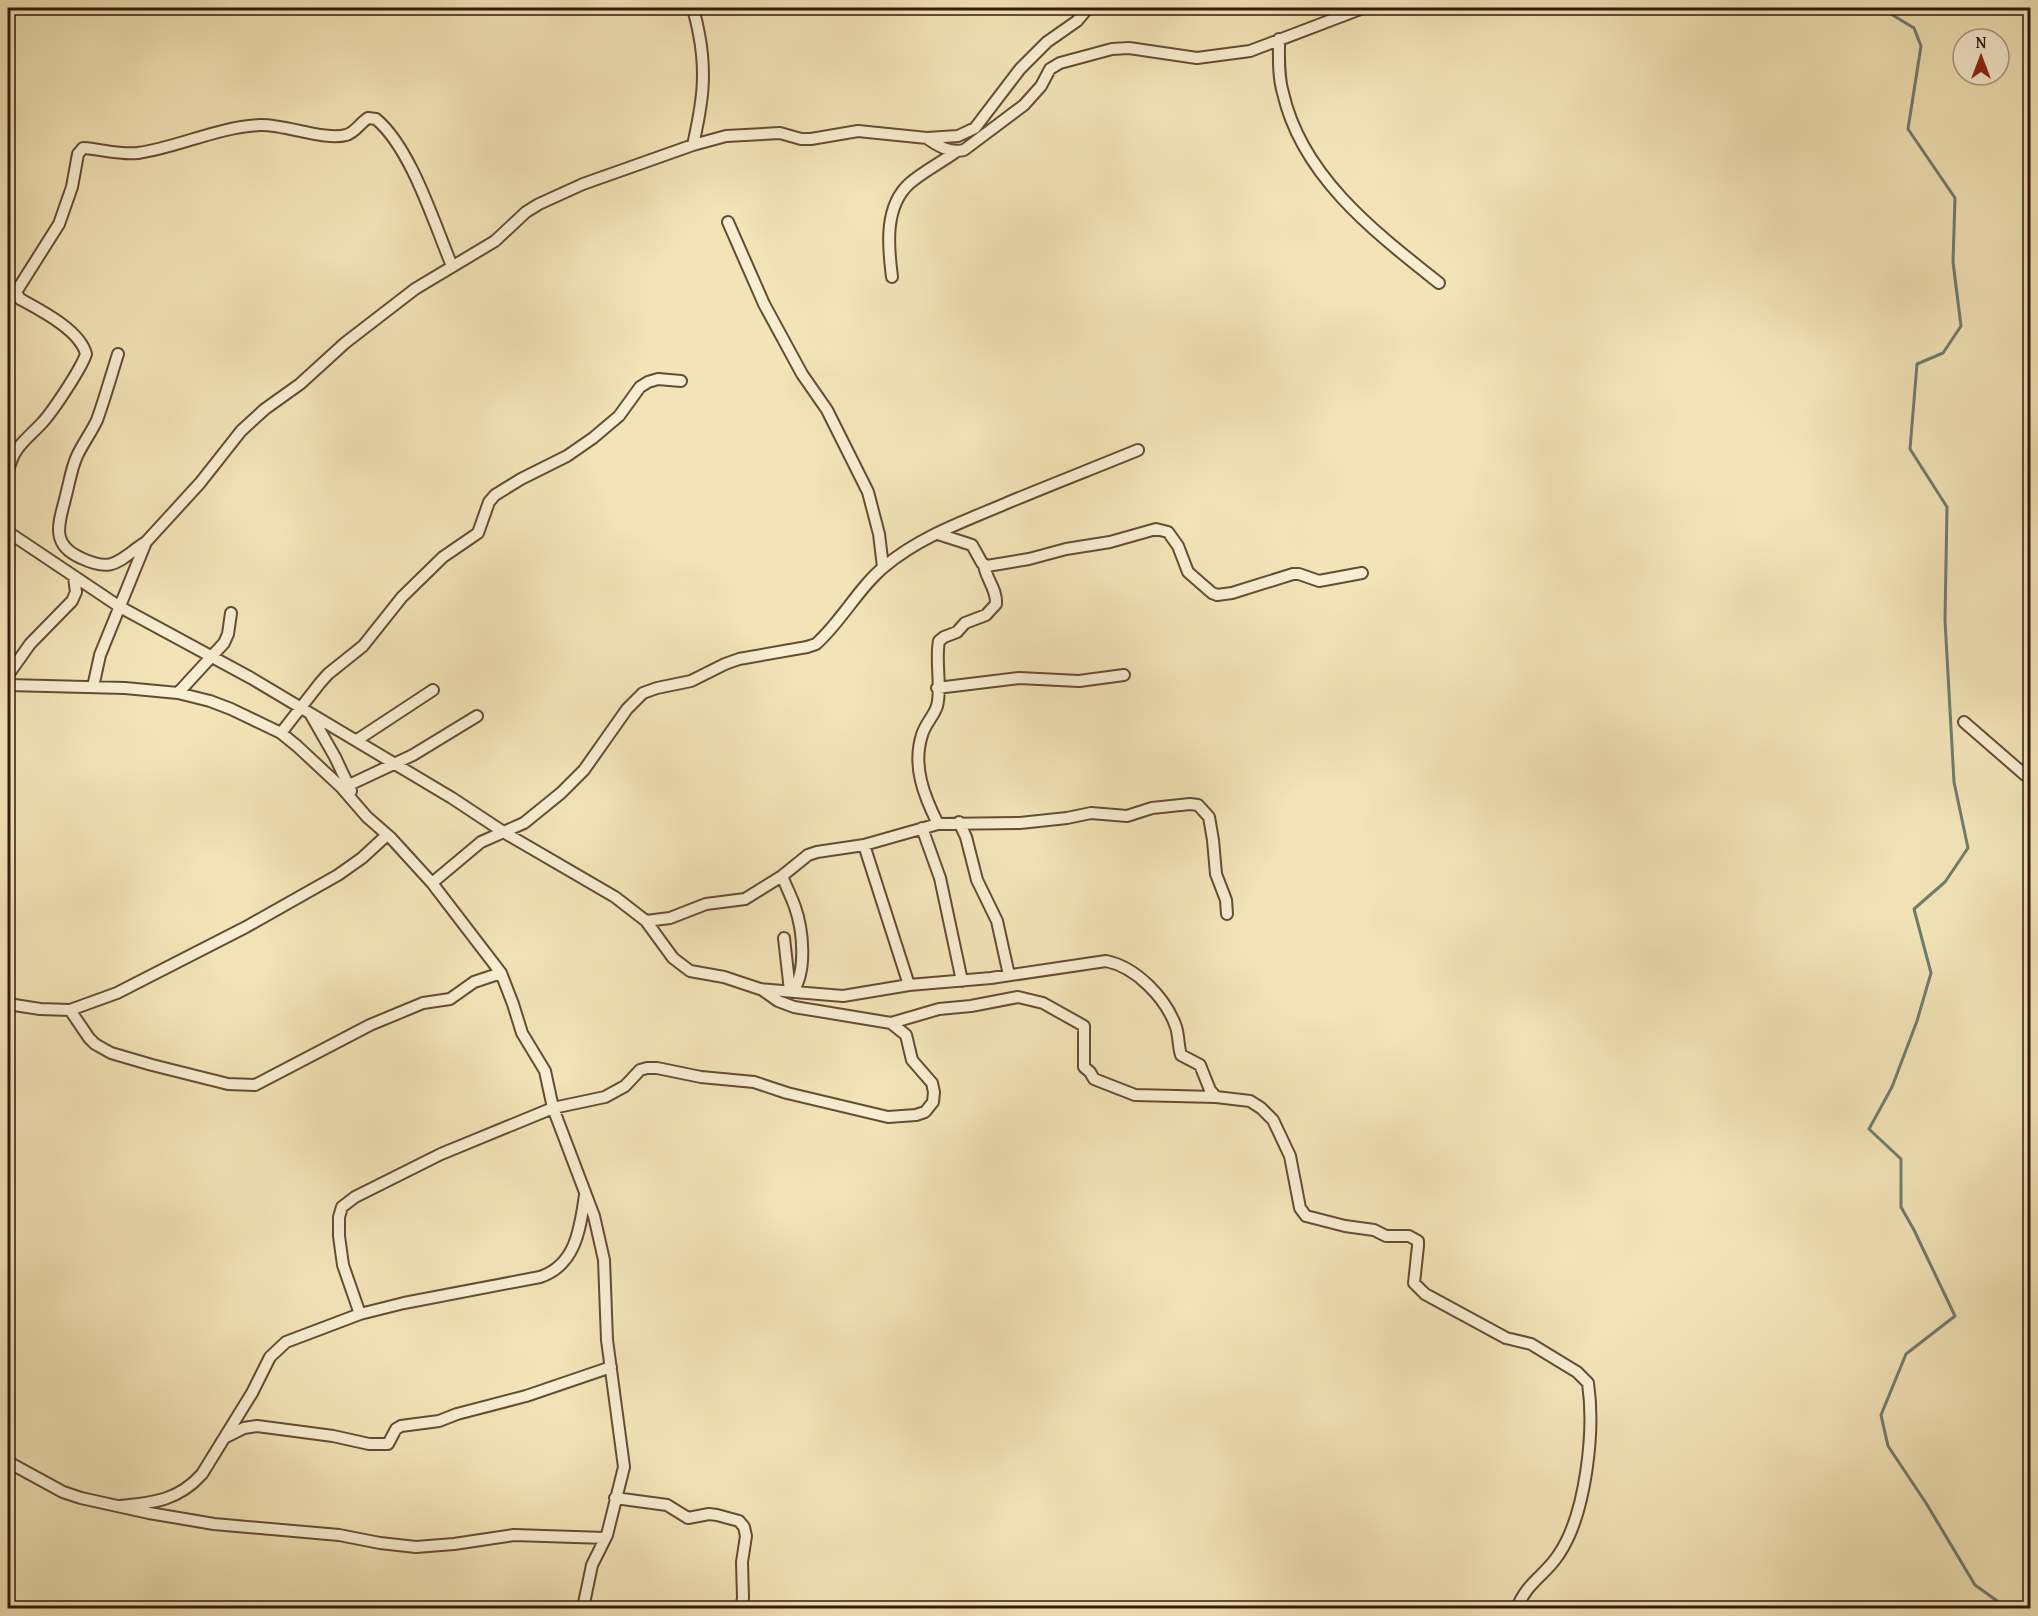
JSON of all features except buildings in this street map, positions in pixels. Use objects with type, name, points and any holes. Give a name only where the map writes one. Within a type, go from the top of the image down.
[{"type":"street","points":[[692,8],[702,48],[704,80],[701,112],[693,145]]},
{"type":"street","points":[[118,354],[98,417],[73,466],[60,518],[59,537],[65,548],[72,553],[107,566],[121,561],[146,542],[252,420],[300,384],[331,355],[415,289],[495,242],[526,212],[539,204],[583,184],[693,145],[726,136],[773,133],[811,139],[858,131],[927,138],[958,136],[975,128],[1020,69],[1047,42],[1077,21],[1088,8]]},
{"type":"street","points":[[892,277],[891,220],[899,195],[910,183],[971,145],[1024,105],[1041,87],[1050,69],[1060,63],[1113,49],[1129,48],[1176,56],[1210,57],[1250,51],[1363,8]]},
{"type":"street","points":[[1279,39],[1282,92],[1288,115],[1300,141],[1320,171],[1377,234],[1439,283]]},
{"type":"street","points":[[8,472],[19,445],[48,416],[86,354],[85,348],[71,333],[20,299],[16,292],[59,224],[72,187],[78,154],[83,148],[118,153],[138,153],[257,125],[276,125],[341,136],[354,131],[368,118],[376,118],[389,132],[405,157],[452,266]]},
{"type":"street","points":[[927,138],[948,150],[957,152]]},
{"type":"street","points":[[728,222],[764,304],[802,374],[832,420],[868,492],[879,534],[883,567]]},
{"type":"street","points":[[281,733],[328,674],[363,646],[402,597],[443,557],[478,533],[489,502],[495,495],[513,483],[567,456],[593,438],[619,416],[640,387],[648,382],[658,379],[681,381]]},
{"type":"street","points":[[432,883],[481,842],[524,823],[543,809],[576,778],[602,747],[627,709],[643,693],[691,681],[739,659],[807,648],[816,644],[883,567],[914,546],[1039,488],[1138,450]]},
{"type":"street","points":[[984,565],[1110,542],[1156,529],[1168,532],[1178,546],[1188,572],[1217,595],[1232,593],[1293,574],[1319,581],[1362,573]]},
{"type":"street","points":[[8,532],[120,607],[213,656],[357,740],[504,833],[615,897],[646,921],[672,958],[690,971],[724,977],[760,989],[843,996],[909,985],[962,981],[1106,961],[1127,971],[1155,990],[1165,1003],[1177,1029],[1181,1055],[1200,1065],[1210,1090],[1216,1097]]},
{"type":"street","points":[[938,534],[972,545],[984,565],[996,597],[994,608],[986,615],[966,623],[957,632],[939,641],[937,707],[921,736],[919,765],[922,785],[938,824]]},
{"type":"street","points":[[93,687],[100,655],[146,542]]},
{"type":"street","points":[[8,675],[30,644],[59,617],[72,601],[76,592],[74,577]]},
{"type":"street","points":[[178,693],[219,649],[228,634],[231,613]]},
{"type":"street","points":[[937,688],[1018,678],[1079,681],[1124,675]]},
{"type":"street","points":[[8,685],[93,687],[178,693],[231,709],[281,733],[341,787],[358,808],[432,883],[501,973],[522,1033],[545,1071],[554,1108],[586,1193],[604,1260],[606,1324],[624,1464],[605,1538],[592,1565],[583,1608]]},
{"type":"street","points":[[357,740],[433,690]]},
{"type":"street","points":[[310,714],[358,808]]},
{"type":"street","points":[[348,785],[395,764],[477,716]]},
{"type":"street","points":[[1964,722],[2025,775],[2031,775]]},
{"type":"street","points":[[646,921],[670,918],[706,904],[745,899],[782,876],[808,855],[817,852],[864,845],[938,824],[1020,823],[1091,813],[1127,816],[1164,806],[1190,804],[1198,805],[1209,817],[1214,866],[1226,900],[1227,914]]},
{"type":"street","points":[[959,822],[966,837],[977,880],[997,921],[1009,975]]},
{"type":"street","points":[[922,828],[940,878],[962,981]]},
{"type":"street","points":[[8,1004],[40,1009],[70,1010],[140,983],[246,927],[338,874],[362,858],[387,835]]},
{"type":"street","points":[[864,845],[909,985]]},
{"type":"street","points":[[782,876],[795,907],[801,938],[801,977],[792,991]]},
{"type":"street","points":[[784,938],[792,991]]},
{"type":"street","points":[[70,1010],[88,1038],[111,1053],[228,1084],[255,1085],[369,1025],[423,1003],[450,999],[474,982],[501,973]]},
{"type":"street","points":[[760,989],[778,1001],[794,1007],[891,1023],[939,1009],[971,1006],[1018,997],[1030,998],[1054,1008],[1084,1026],[1084,1067],[1094,1079],[1135,1095],[1216,1097],[1250,1101],[1261,1107],[1273,1120],[1290,1156],[1300,1208],[1306,1216],[1345,1226],[1374,1230],[1386,1236],[1414,1238],[1418,1241],[1414,1278],[1418,1288],[1432,1299],[1501,1335],[1539,1348],[1577,1372],[1588,1383],[1590,1425],[1586,1476],[1579,1510],[1567,1542],[1557,1557],[1526,1589],[1517,1608]]},
{"type":"street","points":[[360,1314],[343,1266],[339,1236],[339,1217],[342,1207],[355,1197],[441,1154],[554,1108],[605,1097],[625,1086],[640,1070],[657,1068],[701,1077],[754,1082],[873,1115],[901,1117],[925,1113],[933,1102],[932,1083],[912,1060],[906,1035],[891,1023]]},
{"type":"street","points":[[120,1506],[139,1504],[181,1493],[192,1485],[202,1474],[252,1393],[270,1357],[277,1348],[296,1337],[360,1314],[549,1274],[559,1269],[576,1239],[586,1193]]},
{"type":"street","points":[[223,1439],[250,1426],[316,1433],[369,1444],[388,1444],[396,1429],[401,1426],[439,1422],[457,1414],[526,1396],[611,1367]]},
{"type":"street","points":[[8,1461],[63,1492],[81,1498],[214,1524],[339,1534],[407,1546],[454,1544],[514,1535],[605,1538]]},
{"type":"street","points":[[615,1498],[667,1505],[688,1518],[709,1514],[739,1521],[744,1527],[746,1536],[742,1562],[741,1608]]},
{"type":"waterway","points":[[1881,8],[1914,28],[1921,46],[1908,129],[1955,198],[1953,262],[1961,326],[1943,353],[1917,364],[1910,449],[1947,507],[1945,620],[1954,782],[1968,848],[1945,882],[1914,909],[1931,973],[1917,1021],[1892,1087],[1869,1129],[1901,1159],[1901,1207],[1955,1316],[1906,1354],[1881,1415],[1888,1446],[1926,1503],[1975,1585],[2007,1608]]}]
